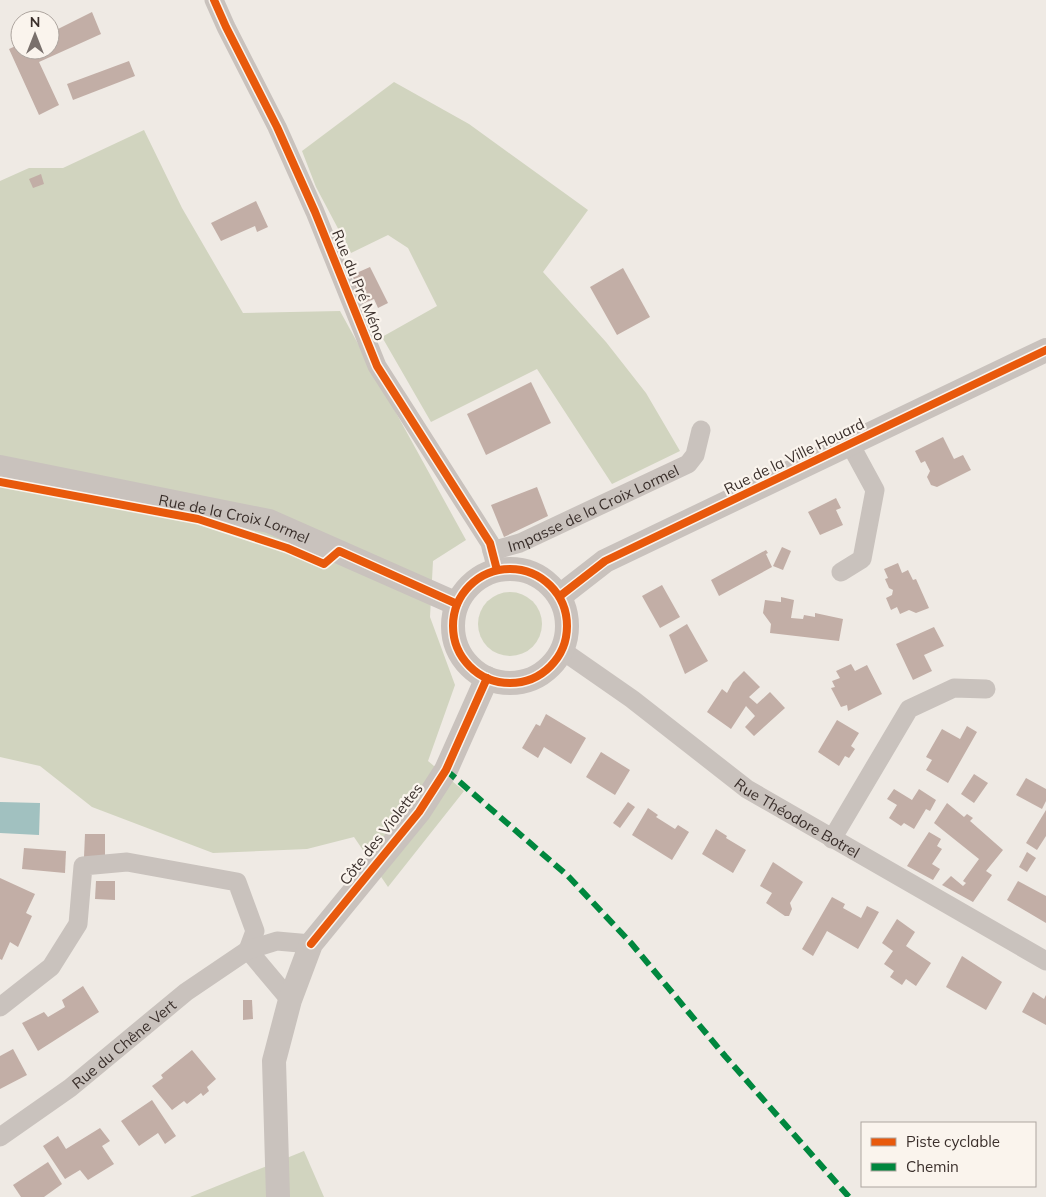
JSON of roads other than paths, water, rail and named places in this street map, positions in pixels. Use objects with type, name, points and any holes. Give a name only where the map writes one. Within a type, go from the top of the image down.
[{"type":"street","name":"Rue du Pré Méno","points":[[214,0],[277,127],[315,212],[377,366],[490,543],[494,560]]},
{"type":"street","name":"Rue de la Ville Houard","points":[[560,596],[605,561],[1046,350]]},
{"type":"street","name":"Impasse de la Croix Lormel","points":[[494,560],[520,543],[688,464],[695,455],[701,430]]},
{"type":"street","points":[[840,572],[862,559],[875,490],[850,444]]},
{"type":"street","name":"Rue de la Croix Lormel","points":[[0,467],[269,521],[457,604]]},
{"type":"street","points":[[494,560],[513,568],[532,572],[548,582],[560,596],[567,614],[568,633],[563,651],[552,666],[537,677],[520,683],[501,683],[487,678],[469,666],[459,653],[453,638],[452,621],[457,604],[466,588],[494,560]]},
{"type":"street","name":"Rue Théodore Botrel","points":[[563,651],[632,699],[747,789],[832,840],[1046,961]]},
{"type":"street","name":"Côte des Violettes","points":[[278,1197],[274,1061],[290,1000],[311,944],[419,812],[446,770],[487,678]]},
{"type":"street","points":[[832,840],[909,709],[954,688],[986,689]]},
{"type":"street","points":[[0,1007],[51,967],[78,924],[84,866],[127,862],[236,882],[254,932],[248,950],[290,1000]]},
{"type":"street","name":"Rue du Chêne Vert","points":[[0,1137],[70,1088],[186,992],[248,950],[277,941],[311,944]]},
{"type":"water","points":[[0,802],[40,803],[39,835],[0,833]]}]
